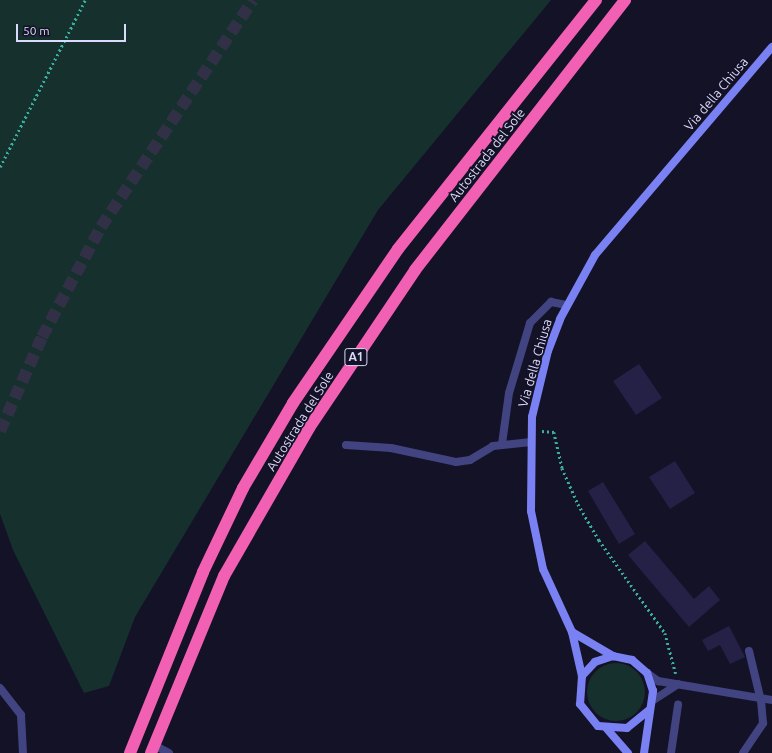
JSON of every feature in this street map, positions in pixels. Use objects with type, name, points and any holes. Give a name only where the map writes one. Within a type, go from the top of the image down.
[{"type":"highway","name":"Autostrada del Sole","points":[[130,753],[203,572],[244,488],[293,403],[398,249],[596,0]]},
{"type":"highway","name":"Autostrada del Sole","points":[[153,749],[224,576],[309,428],[415,270],[625,0]]},
{"type":"main road","name":"Via della Chiusa","points":[[628,753],[607,729],[590,721],[580,704],[582,676],[572,632],[550,589],[536,544],[531,511],[531,442],[532,430],[548,351],[566,306],[595,255],[772,47]]},
{"type":"main road","points":[[572,632],[614,656],[632,660],[647,673],[652,701],[649,710],[644,753]]},
{"type":"main road","points":[[582,676],[595,662],[614,656]]},
{"type":"main road","points":[[607,729],[627,728],[649,710]]},
{"type":"street","points":[[502,444],[509,393],[530,323],[551,302],[566,306]]},
{"type":"street","points":[[346,444],[391,448],[456,462],[470,460],[502,444],[531,442]]},
{"type":"street","points":[[743,753],[763,723],[761,700],[749,651]]},
{"type":"street","points":[[647,673],[658,681],[761,700],[772,700]]},
{"type":"street","points":[[652,701],[678,684]]},
{"type":"street","points":[[0,688],[22,715],[23,753]]},
{"type":"street","points":[[671,753],[678,705]]},
{"type":"street","points":[[153,749],[169,753]]},
{"type":"path","points":[[0,167],[84,0]]},
{"type":"path","points":[[532,430],[554,432],[562,468],[578,504],[599,540],[665,633],[678,684]]},
{"type":"green space","points":[[0,0],[551,0],[378,210],[135,617],[109,686],[84,693],[13,550],[0,514]]},
{"type":"green space","points":[[616,663],[632,668],[640,676],[645,692],[640,708],[632,716],[616,721],[600,716],[592,708],[587,692],[592,676],[600,668]]},
{"type":"building","points":[[639,364],[662,398],[636,415],[613,381]]},
{"type":"building","points":[[675,461],[695,493],[670,509],[649,477]]},
{"type":"building","points":[[603,482],[635,534],[619,544],[588,491]]},
{"type":"building","points":[[645,541],[694,599],[709,586],[720,600],[689,627],[628,555]]},
{"type":"building","points":[[729,626],[745,657],[730,664],[720,645],[708,651],[702,640]]},
{"type":"tunnel","points":[[0,431],[42,337],[101,227],[253,0]]}]
